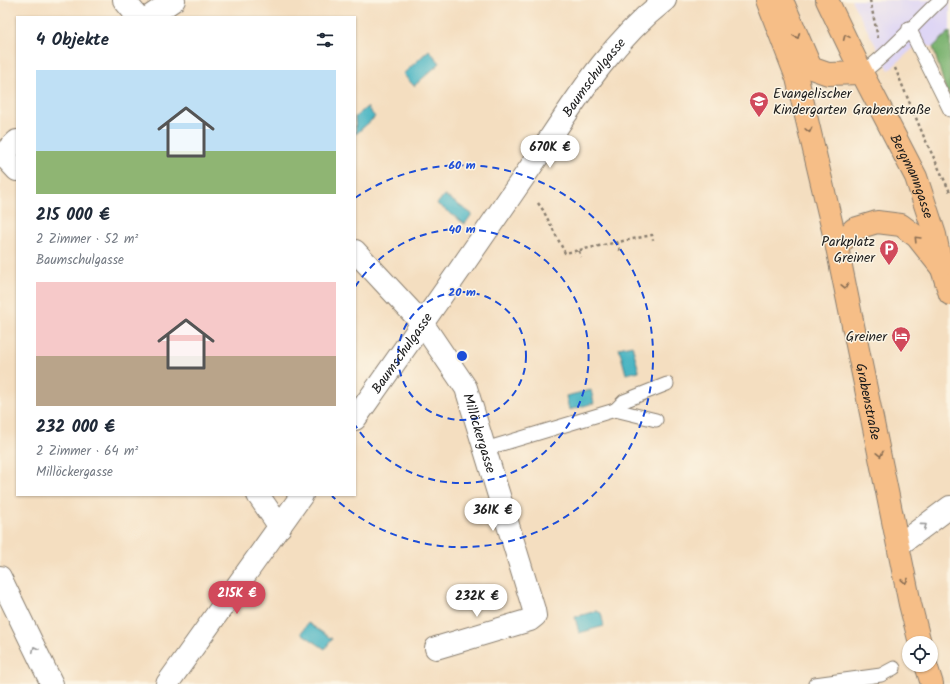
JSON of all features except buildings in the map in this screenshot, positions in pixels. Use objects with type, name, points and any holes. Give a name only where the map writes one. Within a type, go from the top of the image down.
[{"type":"main road","name":"Grabenstraße","points":[[766,0],[797,78],[837,247],[910,604],[918,636]]},
{"type":"main road","points":[[782,0],[811,68],[828,74],[862,73]]},
{"type":"main road","name":"Bergmanngasse","points":[[827,0],[862,73],[916,177],[935,235],[942,269],[950,294]]},
{"type":"main road","points":[[837,247],[854,229],[877,222],[901,225],[917,237],[942,269]]},
{"type":"main road","points":[[928,672],[932,684]]},
{"type":"street","points":[[124,0],[137,16]]},
{"type":"street","points":[[150,16],[174,0]]},
{"type":"street","name":"Baumschulgasse","points":[[356,418],[597,69],[633,27],[665,0]]},
{"type":"street","name":"Millöckergasse","points":[[356,252],[422,324],[466,388],[535,616],[530,620],[436,648]]},
{"type":"street","points":[[259,496],[280,527]]},
{"type":"street","points":[[167,684],[301,496]]},
{"type":"street","points":[[899,545],[950,508]]},
{"type":"street","points":[[0,578],[52,684]]},
{"type":"lane","points":[[862,73],[886,54],[909,28],[940,0]]},
{"type":"lane","points":[[909,28],[950,110]]},
{"type":"lane","points":[[485,449],[614,410],[624,401],[667,384]]},
{"type":"lane","points":[[614,410],[656,420]]},
{"type":"lane","points":[[815,684],[881,675],[894,668]]},
{"type":"path","points":[[870,0],[879,40]]},
{"type":"path","points":[[894,66],[921,130],[950,192]]},
{"type":"path","points":[[538,203],[565,253],[652,235],[653,240]]},
{"type":"path","points":[[617,242],[621,253]]},
{"type":"path","points":[[579,250],[581,257]]},
{"type":"shaded area","points":[[851,0],[950,0],[950,95],[946,91],[933,47],[918,44],[889,70]]},
{"type":"green space","points":[[950,31],[950,95],[946,91],[933,47]]},
{"type":"water","points":[[429,50],[440,63],[414,86],[403,74]]},
{"type":"water","points":[[367,107],[375,117],[356,134],[356,116]]},
{"type":"water","points":[[444,195],[472,214],[465,224],[437,204]]},
{"type":"water","points":[[632,345],[639,371],[626,374],[619,348]]},
{"type":"water","points":[[591,390],[594,403],[569,410],[566,396]]},
{"type":"water","points":[[596,611],[601,613],[604,626],[579,633],[575,617]]},
{"type":"water","points":[[308,623],[332,639],[325,649],[301,633]]},
{"type":"place","name":"Evangelischer Kindergarten Grabenstraße","points":[[759,118]]},
{"type":"place","name":"Parkplatz Greiner","points":[[889,266]]},
{"type":"place","name":"Greiner","points":[[901,353]]}]
